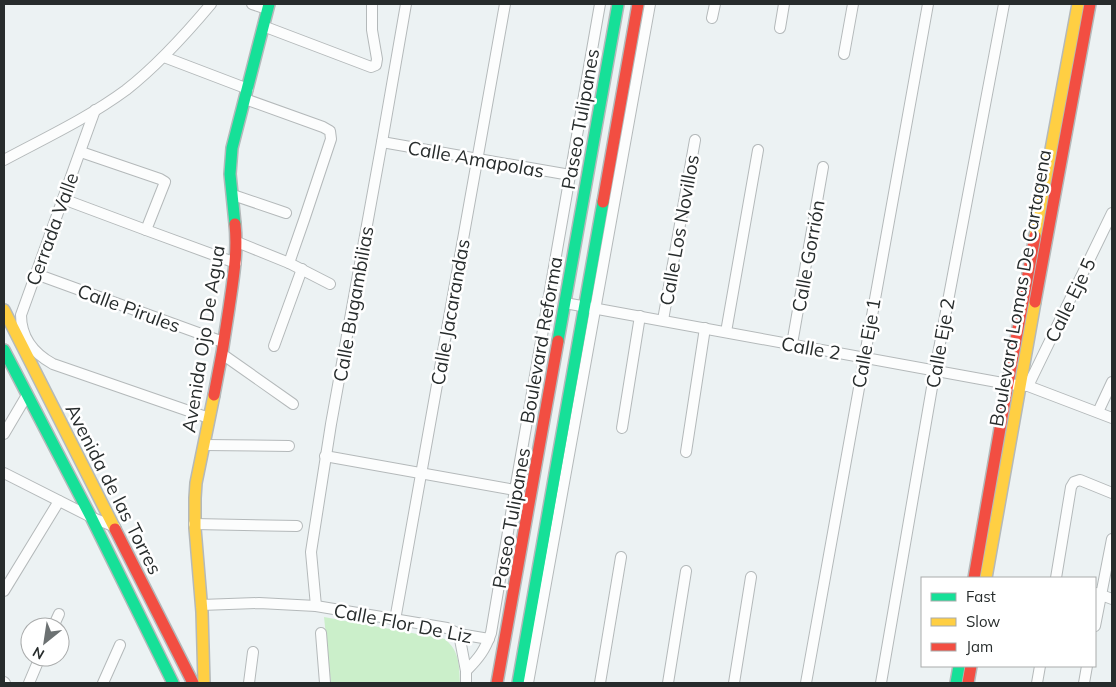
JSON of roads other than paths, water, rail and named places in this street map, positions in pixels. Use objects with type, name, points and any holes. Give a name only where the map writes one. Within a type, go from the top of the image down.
[{"type":"main road","name":"Boulevard Reforma","points":[[498,683],[618,4]]},
{"type":"main road","name":"Boulevard Reforma","points":[[518,683],[590,307],[638,4]]},
{"type":"main road","name":"Boulevard Lomas De Cartagena","points":[[986,577],[1078,4]]},
{"type":"main road","name":"Boulevard Lomas De Cartagena","points":[[974,577],[1018,385],[1090,4]]},
{"type":"main road","name":"Avenida Ojo De Agua","points":[[204,683],[194,502],[196,483],[222,354],[236,263],[237,242],[230,174],[232,148],[268,7]]},
{"type":"main road","name":"Avenida de las Torres","points":[[4,310],[193,683]]},
{"type":"main road","name":"Avenida de las Torres","points":[[4,350],[91,517],[173,683]]},
{"type":"main road","points":[[956,683],[959,667]]},
{"type":"main road","points":[[968,683],[971,667]]},
{"type":"street","points":[[4,160],[95,110],[126,90],[164,57],[211,4]]},
{"type":"street","points":[[252,4],[268,7]]},
{"type":"street","points":[[263,26],[371,66],[376,64],[377,59],[372,30],[372,4]]},
{"type":"street","name":"Calle Bugambilias","points":[[316,606],[311,552],[325,456],[406,4]]},
{"type":"street","name":"Calle Jacarandas","points":[[395,620],[505,4]]},
{"type":"street","name":"Paseo Tulipanes","points":[[466,671],[479,658],[491,633],[600,4]]},
{"type":"street","points":[[528,683],[590,307],[650,4]]},
{"type":"street","points":[[712,18],[715,4]]},
{"type":"street","points":[[780,28],[784,4]]},
{"type":"street","points":[[844,54],[853,4]]},
{"type":"street","name":"Calle Eje 1","points":[[806,683],[928,4]]},
{"type":"street","name":"Calle Eje 2","points":[[881,683],[935,370],[1004,4]]},
{"type":"street","points":[[164,57],[330,131],[331,139],[289,263]]},
{"type":"street","name":"Cerrada Valle","points":[[95,110],[21,315],[24,336],[41,357],[53,364],[209,418]]},
{"type":"street","name":"Calle Los Novillos","points":[[663,320],[695,140]]},
{"type":"street","name":"Calle Amapolas","points":[[382,142],[570,176]]},
{"type":"street","points":[[726,332],[758,150]]},
{"type":"street","points":[[81,152],[165,182],[146,230]]},
{"type":"street","name":"Calle Gorrión","points":[[792,344],[824,167]]},
{"type":"street","points":[[233,195],[286,213]]},
{"type":"street","points":[[63,199],[236,263]]},
{"type":"street","name":"Calle Eje 5","points":[[1018,385],[1112,213]]},
{"type":"street","points":[[237,242],[289,263],[330,284]]},
{"type":"street","points":[[274,346],[302,269]]},
{"type":"street","name":"Calle Pirules","points":[[36,274],[223,342]]},
{"type":"street","name":"Calle 2","points":[[565,303],[1018,385],[1112,418]]},
{"type":"street","points":[[622,428],[640,316]]},
{"type":"street","points":[[686,452],[705,328]]},
{"type":"street","points":[[222,354],[293,404]]},
{"type":"street","points":[[1098,412],[1112,382]]},
{"type":"street","points":[[4,434],[27,395]]},
{"type":"street","points":[[204,446],[289,446]]},
{"type":"street","points":[[325,456],[515,490]]},
{"type":"street","points":[[4,473],[114,527]]},
{"type":"street","points":[[1056,577],[1071,487],[1074,482],[1080,480],[1112,493]]},
{"type":"street","points":[[4,591],[59,501]]},
{"type":"street","points":[[194,524],[296,526]]},
{"type":"street","points":[[1096,615],[1098,594],[1112,539]]},
{"type":"street","points":[[600,683],[621,557]]},
{"type":"street","points":[[668,683],[686,571]]},
{"type":"street","points":[[734,683],[752,577]]},
{"type":"street","points":[[1098,594],[1112,599]]},
{"type":"street","name":"Calle Flor De Liz","points":[[201,605],[259,603],[316,606],[447,628],[459,634],[489,639]]},
{"type":"street","points":[[321,633],[325,683]]},
{"type":"street","points":[[459,634],[466,671],[466,683]]},
{"type":"street","points":[[103,683],[120,646]]},
{"type":"street","points":[[249,683],[253,652]]},
{"type":"street","points":[[29,683],[36,667]]},
{"type":"street","points":[[1037,683],[1040,667]]},
{"type":"street","points":[[1084,683],[1087,667]]}]
